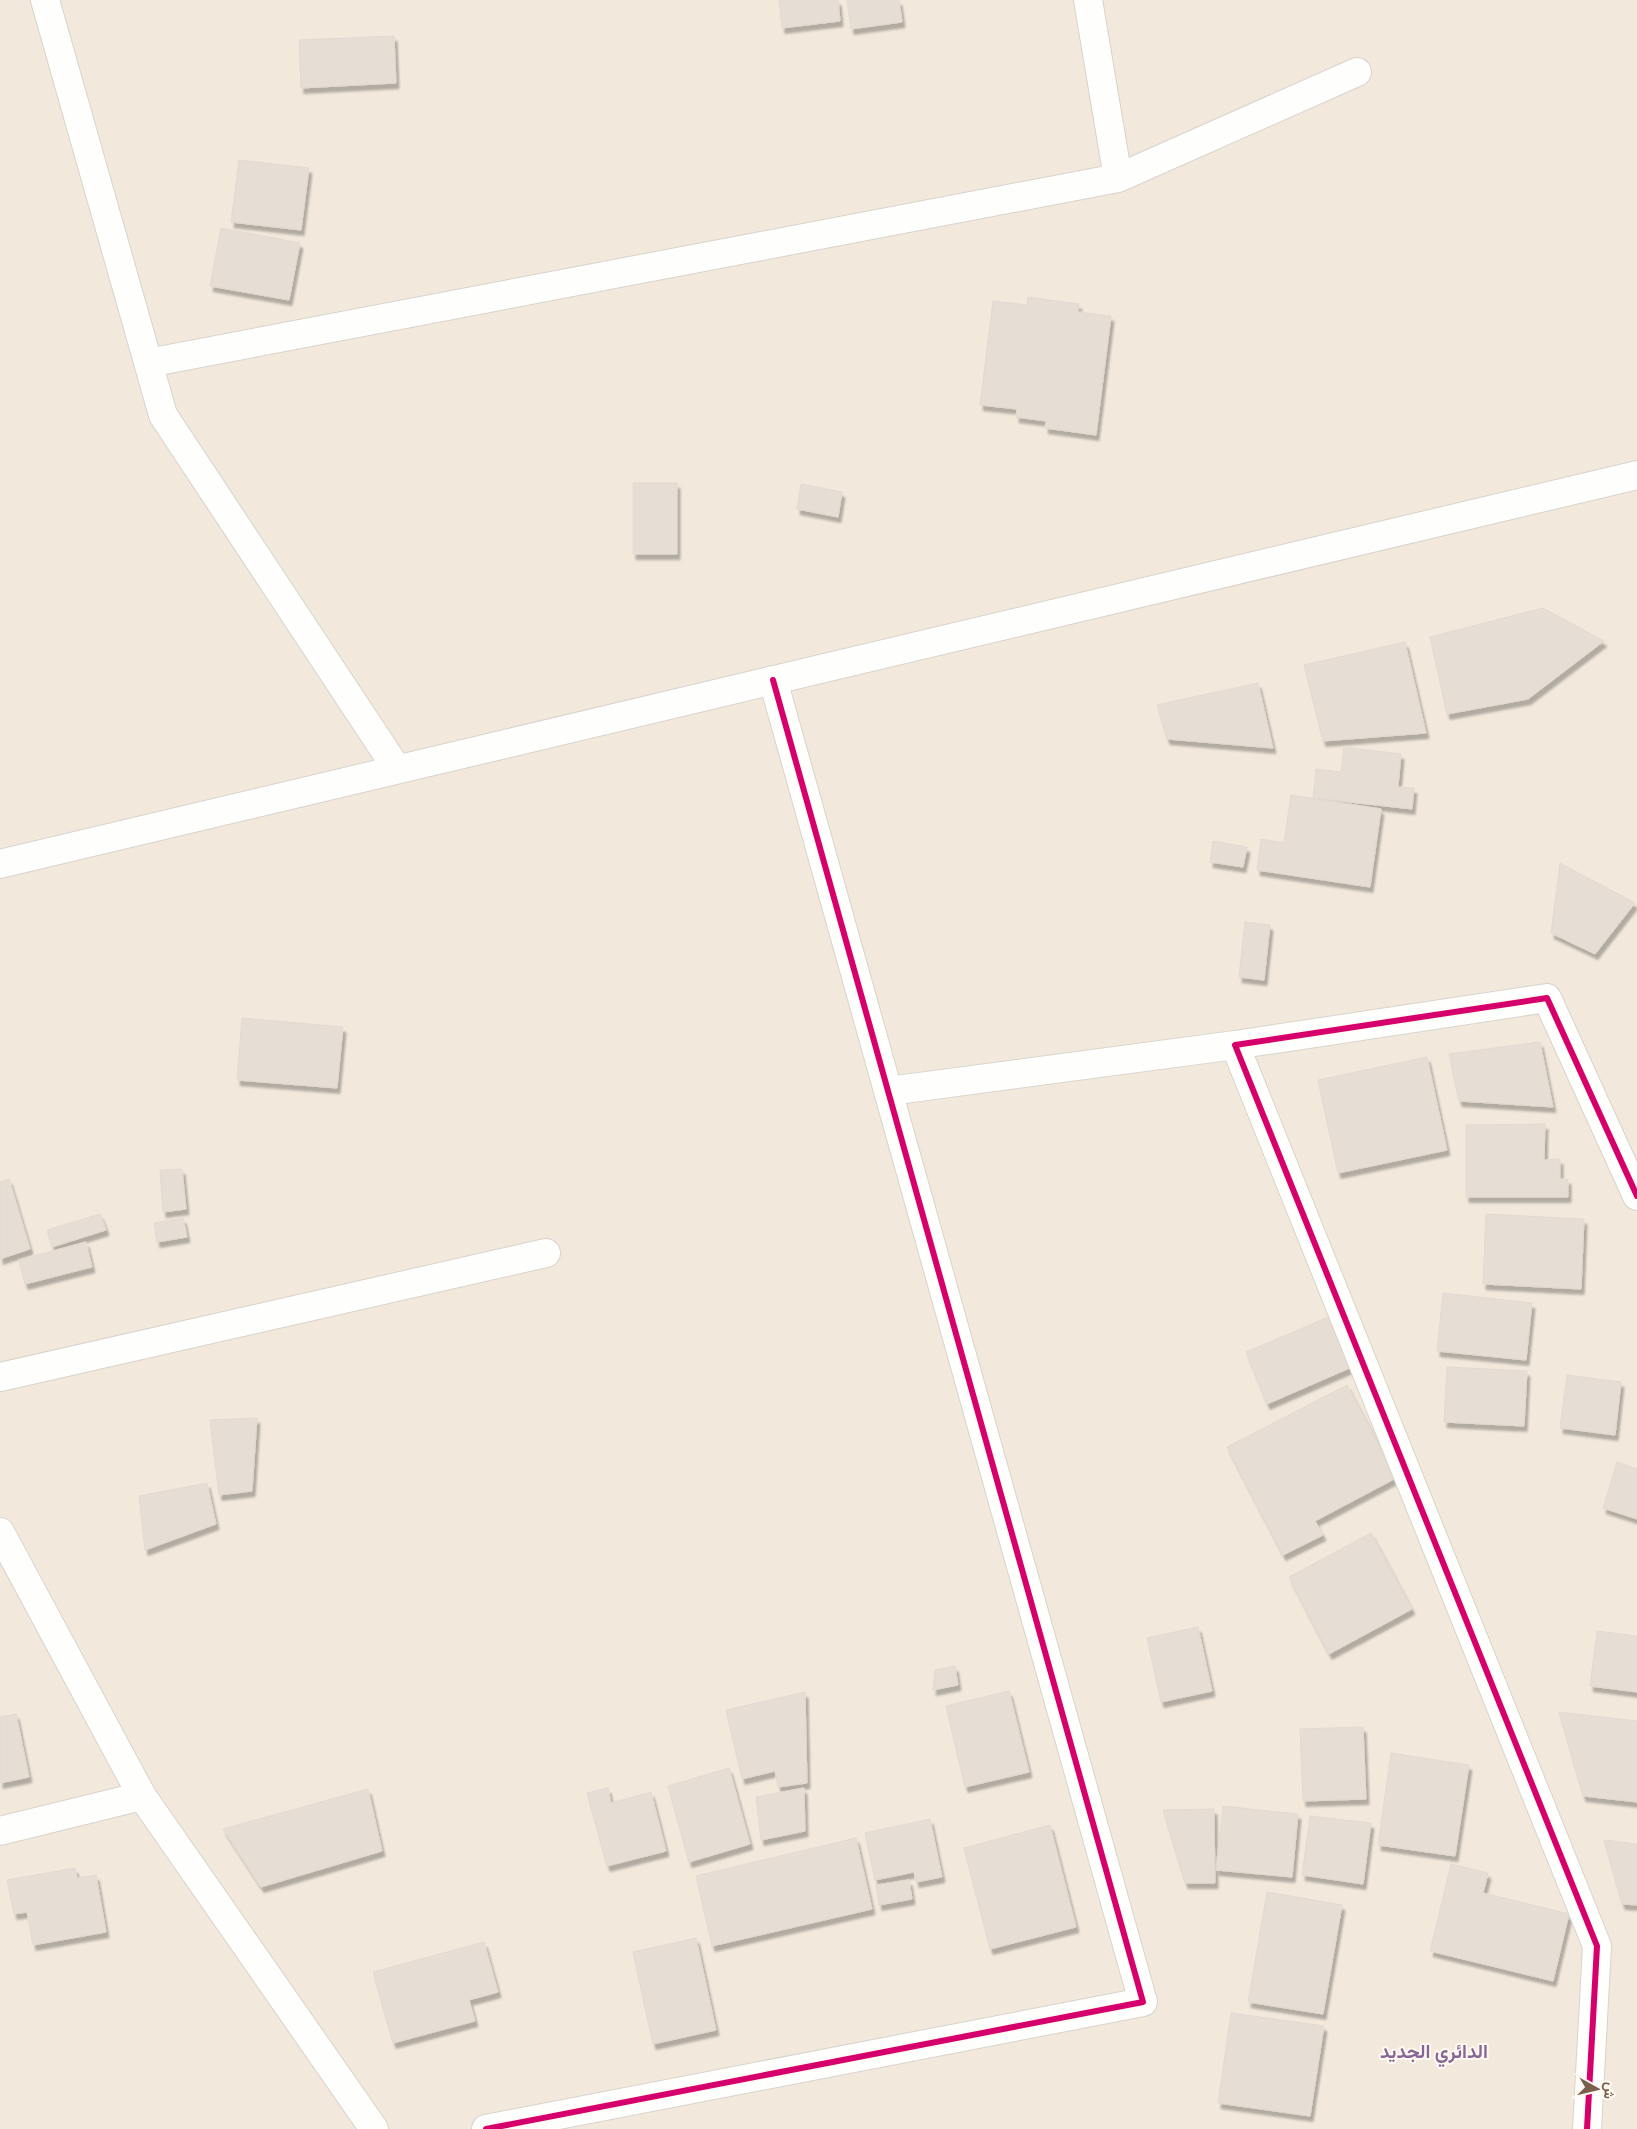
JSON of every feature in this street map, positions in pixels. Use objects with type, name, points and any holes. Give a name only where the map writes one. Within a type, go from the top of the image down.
[{"type":"street","points":[[45,0],[163,415],[397,769]]},
{"type":"street","points":[[1088,0],[1118,178]]},
{"type":"street","points":[[148,363],[1118,178],[1357,72]]},
{"type":"street","points":[[0,864],[1637,475]]},
{"type":"street","points":[[486,2129],[1142,2002],[773,680]]},
{"type":"street","points":[[888,1091],[1235,1045],[1547,998],[1637,1196]]},
{"type":"street","points":[[1235,1045],[1597,1946],[1587,2129]]},
{"type":"street","points":[[0,1377],[546,1254]]},
{"type":"street","points":[[0,1532],[142,1796],[374,2129]]},
{"type":"street","points":[[0,1830],[142,1796]]},
{"type":"shaded area","points":[[0,0],[1637,0],[1637,2129],[0,2129]]},
{"type":"building","points":[[779,0],[838,0],[840,21],[782,28]]},
{"type":"building","points":[[847,0],[899,0],[902,22],[851,29]]},
{"type":"building","points":[[394,36],[396,83],[301,88],[299,40]]},
{"type":"building","points":[[239,160],[309,168],[301,230],[231,222]]},
{"type":"building","points":[[221,228],[300,243],[289,300],[210,286]]},
{"type":"building","points":[[1028,297],[1079,304],[1078,312],[1111,316],[1096,435],[1045,428],[1046,421],[1016,417],[1017,409],[980,405],[993,301],[1027,305]]},
{"type":"building","points":[[633,483],[677,483],[677,554],[633,554]]},
{"type":"building","points":[[801,484],[842,492],[838,517],[797,509]]},
{"type":"building","points":[[1543,608],[1604,641],[1528,699],[1447,714],[1430,637]]},
{"type":"building","points":[[1405,642],[1426,733],[1323,741],[1304,665]]},
{"type":"building","points":[[1258,683],[1273,748],[1167,739],[1157,705]]},
{"type":"building","points":[[1344,747],[1401,754],[1398,787],[1414,788],[1412,809],[1313,798],[1316,769],[1341,772]]},
{"type":"building","points":[[1291,795],[1381,809],[1370,887],[1257,870],[1261,839],[1284,843]]},
{"type":"building","points":[[1213,841],[1247,847],[1243,867],[1210,862]]},
{"type":"building","points":[[1560,863],[1635,903],[1595,954],[1551,933]]},
{"type":"building","points":[[1245,922],[1270,925],[1264,980],[1239,977]]},
{"type":"building","points":[[242,1018],[343,1027],[337,1088],[237,1080]]},
{"type":"building","points":[[1540,1042],[1553,1107],[1459,1101],[1449,1054]]},
{"type":"building","points":[[1427,1057],[1447,1150],[1338,1173],[1318,1080]]},
{"type":"building","points":[[1545,1124],[1544,1160],[1560,1159],[1560,1179],[1568,1179],[1568,1197],[1466,1197],[1466,1125]]},
{"type":"building","points":[[182,1169],[186,1209],[163,1212],[160,1170]]},
{"type":"building","points":[[9,1179],[30,1249],[0,1259],[0,1182]]},
{"type":"building","points":[[100,1214],[106,1230],[52,1247],[47,1230]]},
{"type":"building","points":[[1486,1214],[1584,1219],[1581,1289],[1483,1284]]},
{"type":"building","points":[[183,1218],[187,1237],[157,1242],[154,1223]]},
{"type":"building","points":[[86,1242],[92,1267],[25,1284],[19,1260]]},
{"type":"building","points":[[1443,1293],[1532,1303],[1526,1360],[1437,1351]]},
{"type":"building","points":[[1331,1316],[1352,1367],[1267,1404],[1246,1352]]},
{"type":"building","points":[[1447,1367],[1527,1371],[1524,1426],[1444,1422]]},
{"type":"building","points":[[1567,1375],[1621,1382],[1615,1435],[1560,1428]]},
{"type":"building","points":[[1347,1385],[1396,1478],[1315,1521],[1323,1535],[1283,1555],[1227,1447]]},
{"type":"building","points":[[257,1418],[252,1491],[219,1495],[210,1420]]},
{"type":"building","points":[[1617,1462],[1637,1469],[1637,1519],[1603,1508]]},
{"type":"building","points":[[207,1483],[216,1524],[145,1550],[139,1496]]},
{"type":"building","points":[[1371,1533],[1412,1609],[1329,1654],[1289,1577]]},
{"type":"building","points":[[1198,1627],[1212,1691],[1161,1702],[1147,1638]]},
{"type":"building","points":[[1597,1631],[1637,1636],[1637,1692],[1590,1686]]},
{"type":"building","points":[[955,1666],[958,1685],[933,1690],[935,1670]]},
{"type":"building","points":[[1009,1691],[1029,1772],[965,1787],[946,1706]]},
{"type":"building","points":[[805,1692],[807,1783],[778,1787],[775,1771],[742,1779],[726,1710]]},
{"type":"building","points":[[1559,1712],[1637,1721],[1637,1802],[1583,1796]]},
{"type":"building","points":[[16,1714],[29,1777],[0,1783],[0,1717]]},
{"type":"building","points":[[1363,1727],[1366,1799],[1303,1801],[1300,1729]]},
{"type":"building","points":[[1391,1753],[1469,1765],[1455,1856],[1378,1845]]},
{"type":"building","points":[[729,1768],[750,1844],[689,1862],[668,1786]]},
{"type":"building","points":[[608,1788],[611,1803],[651,1792],[666,1851],[607,1866],[587,1793]]},
{"type":"building","points":[[804,1788],[805,1831],[761,1840],[756,1797]]},
{"type":"building","points":[[368,1789],[382,1851],[261,1887],[223,1829]]},
{"type":"building","points":[[1223,1806],[1298,1814],[1292,1877],[1216,1870]]},
{"type":"building","points":[[1214,1809],[1215,1883],[1185,1883],[1163,1810]]},
{"type":"building","points":[[1310,1816],[1371,1823],[1363,1884],[1302,1875]]},
{"type":"building","points":[[930,1819],[942,1877],[916,1882],[914,1872],[875,1880],[865,1833]]},
{"type":"building","points":[[1050,1825],[1076,1927],[990,1949],[964,1848]]},
{"type":"building","points":[[856,1838],[872,1909],[712,1946],[696,1876]]},
{"type":"building","points":[[1604,1840],[1637,1844],[1637,1905],[1622,1904]]},
{"type":"building","points":[[1451,1864],[1488,1873],[1483,1893],[1569,1914],[1553,1981],[1430,1951]]},
{"type":"building","points":[[75,1868],[77,1878],[96,1875],[106,1932],[33,1945],[27,1912],[14,1914],[7,1880]]},
{"type":"building","points":[[909,1880],[912,1899],[879,1905],[876,1885]]},
{"type":"building","points":[[1267,1892],[1342,1905],[1323,2014],[1248,2002]]},
{"type":"building","points":[[696,1938],[716,2030],[653,2044],[633,1952]]},
{"type":"building","points":[[484,1942],[498,1992],[469,2000],[475,2021],[393,2043],[373,1972]]},
{"type":"building","points":[[1231,2013],[1324,2026],[1310,2116],[1218,2103]]},
{"type":"cycle path","points":[[486,2129],[1143,2002],[773,680]]},
{"type":"cycle path","points":[[1587,2129],[1597,1946],[1235,1045],[1547,998],[1637,1196]]},
{"type":"district","name":"الدائري الجديد","points":[[1434,2051]]}]
